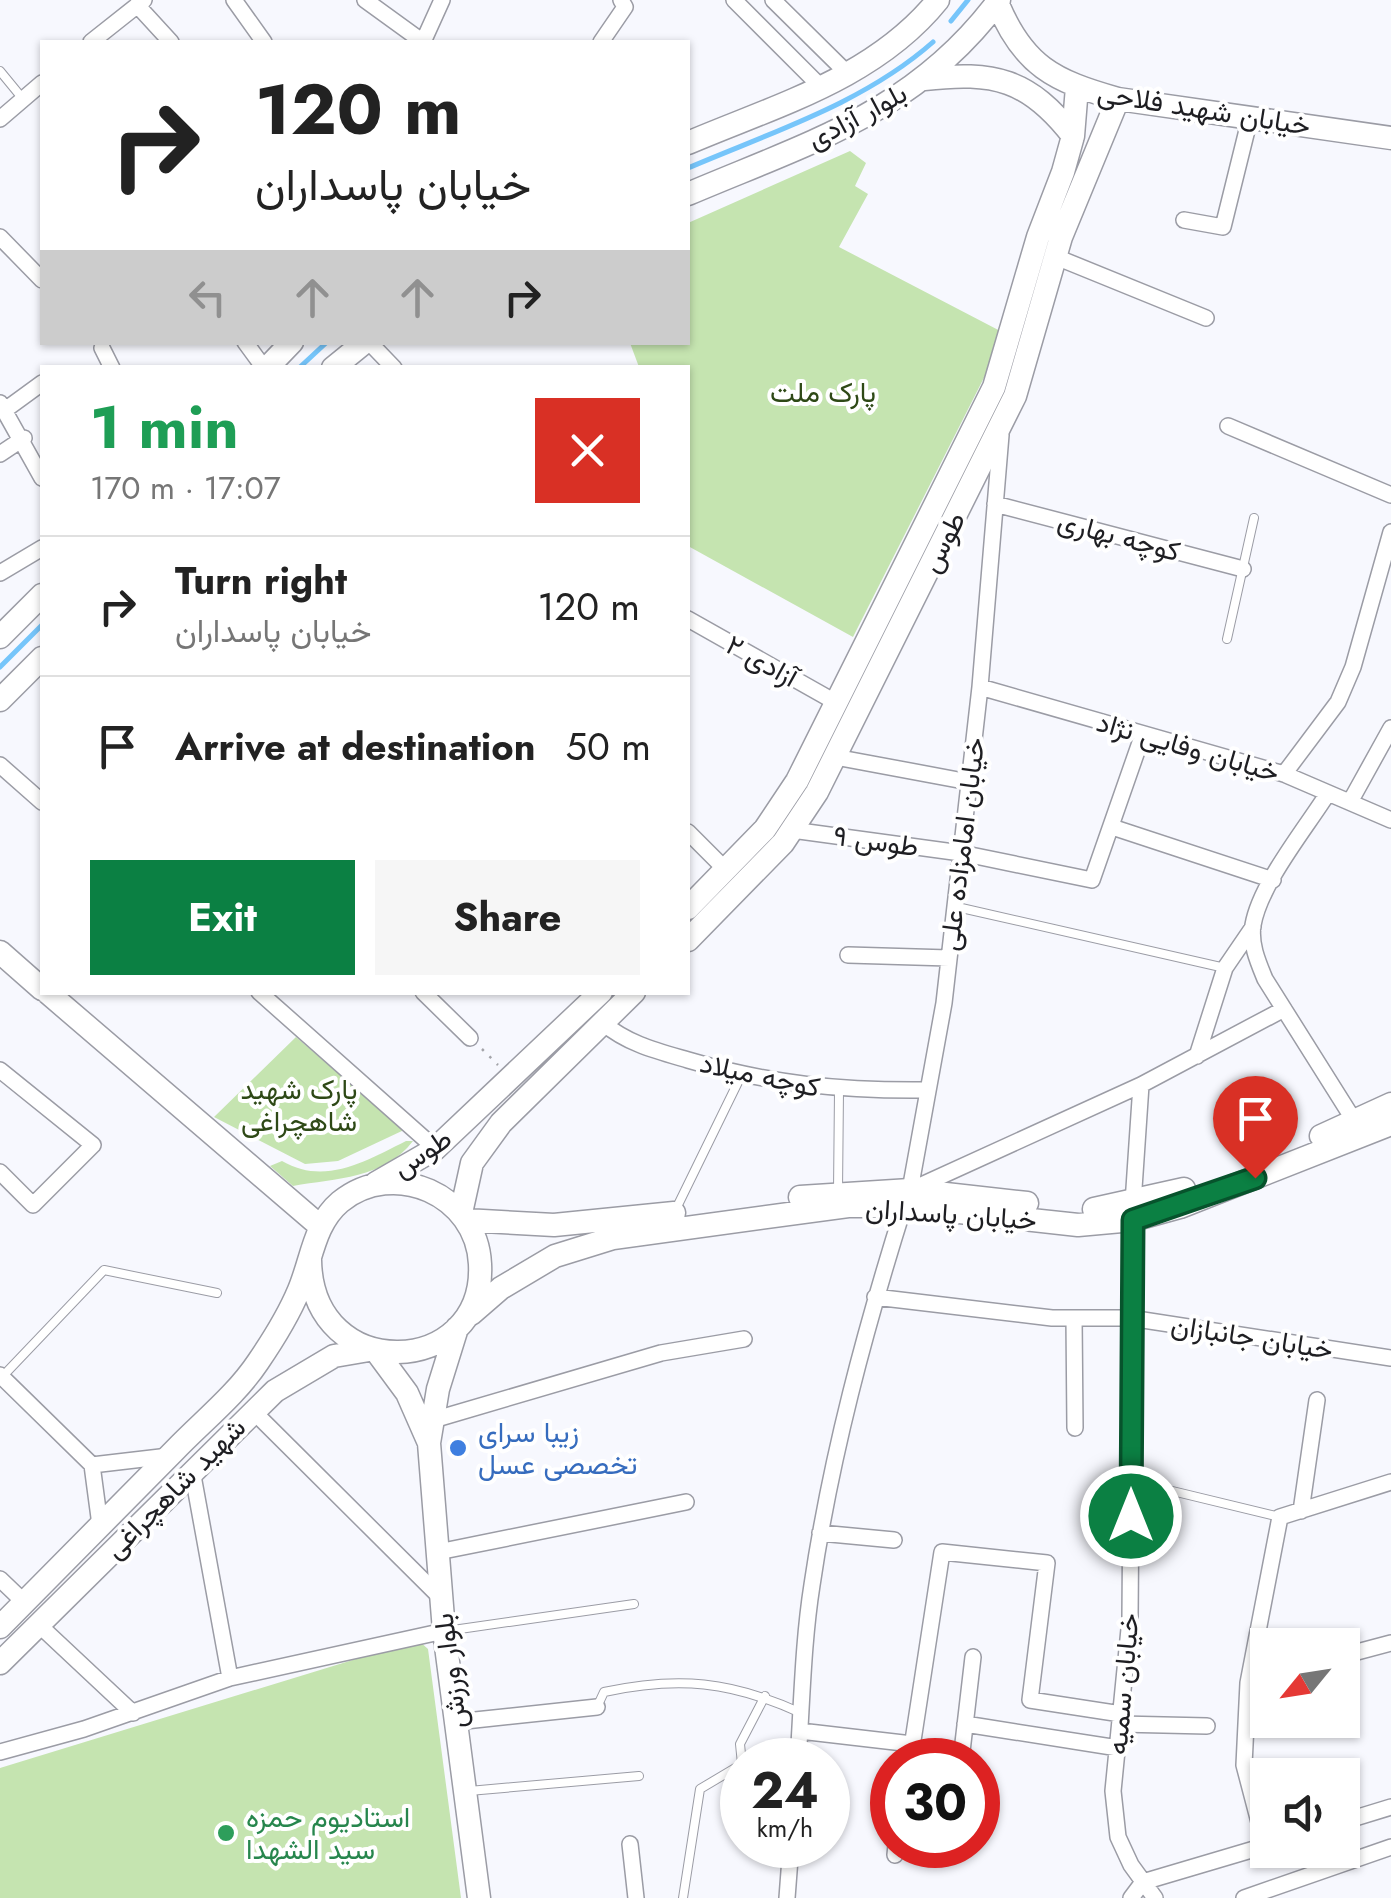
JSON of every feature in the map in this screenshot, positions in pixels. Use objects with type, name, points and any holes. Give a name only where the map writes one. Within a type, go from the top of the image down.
[{"type":"street","points":[[234,0],[263,40]]},
{"type":"street","points":[[365,0],[420,40]]},
{"type":"street","points":[[424,40],[442,0]]},
{"type":"street","points":[[602,40],[625,7],[621,0]]},
{"type":"street","points":[[734,0],[821,86]]},
{"type":"street","points":[[773,0],[848,74]]},
{"type":"street","name":"بلوار آزادی","points":[[690,142],[848,74],[904,37],[938,0]]},
{"type":"street","name":"بلوار آزادی","points":[[690,193],[854,123],[902,98],[952,56],[998,1]]},
{"type":"street","name":"خیابان شهید فلاحی","points":[[998,1],[1023,52],[1050,75],[1077,87],[1118,99],[1391,138]]},
{"type":"street","points":[[93,40],[140,2],[169,40]]},
{"type":"street","points":[[924,79],[954,76],[1011,81],[1052,110],[1072,136]]},
{"type":"street","points":[[0,120],[40,84]]},
{"type":"street","name":"طوس","points":[[690,906],[764,829],[798,781],[994,387],[1072,136],[1077,87]]},
{"type":"street","name":"طوس","points":[[690,938],[792,830],[835,757],[1015,396],[1056,257],[1118,99]]},
{"type":"street","points":[[1184,220],[1222,227],[1250,118]]},
{"type":"street","points":[[0,237],[40,278]]},
{"type":"street","points":[[1056,257],[1206,318]]},
{"type":"street","points":[[247,345],[263,365]]},
{"type":"street","points":[[269,365],[289,345]]},
{"type":"street","points":[[338,365],[363,345]]},
{"type":"street","points":[[370,345],[391,365]]},
{"type":"street","points":[[102,348],[110,365]]},
{"type":"street","points":[[40,384],[3,406],[24,438],[40,474]]},
{"type":"street","name":"خیابان امامزاده علی","points":[[799,1738],[820,1533],[829,1482],[875,1297],[907,1198],[949,958],[980,687],[1002,422]]},
{"type":"street","points":[[1228,426],[1391,495]]},
{"type":"street","points":[[0,454],[24,438]]},
{"type":"street","points":[[975,479],[995,500]]},
{"type":"street","name":"کوچه بهاری","points":[[995,500],[1242,569]]},
{"type":"street","points":[[1284,774],[1338,702],[1353,667],[1391,532]]},
{"type":"street","points":[[0,573],[40,549]]},
{"type":"street","points":[[0,637],[40,597]]},
{"type":"street","name":"آزادی ۲","points":[[690,620],[837,703]]},
{"type":"street","points":[[0,700],[40,660]]},
{"type":"street","name":"خیابان وفایی نژاد","points":[[980,687],[1284,774],[1391,820]]},
{"type":"street","points":[[1350,802],[1391,728]]},
{"type":"street","points":[[1143,734],[1112,826],[1274,880]]},
{"type":"street","points":[[835,757],[970,782]]},
{"type":"street","points":[[0,764],[40,800]]},
{"type":"street","points":[[1197,1056],[1225,968],[1253,927],[1260,901],[1328,792]]},
{"type":"street","name":"طوس ۹","points":[[792,830],[961,853],[1092,880],[1112,826]]},
{"type":"street","points":[[690,834],[726,870]]},
{"type":"street","points":[[1253,927],[1255,954],[1284,1009],[1355,1122]]},
{"type":"street","points":[[0,952],[40,987]]},
{"type":"street","points":[[848,954],[949,958]]},
{"type":"street","points":[[50,995],[320,1227]]},
{"type":"street","points":[[262,995],[427,1141]]},
{"type":"street","points":[[426,995],[470,1038]]},
{"type":"street","name":"طوس","points":[[370,1186],[435,1149],[513,1080],[599,995]]},
{"type":"street","name":"طوس","points":[[463,1217],[472,1163],[492,1136],[631,995]]},
{"type":"street","points":[[907,1198],[1142,1085],[1284,1009]]},
{"type":"street","name":"کوچه میلاد","points":[[603,1023],[621,1038],[740,1076],[839,1091],[926,1090]]},
{"type":"street","points":[[0,1070],[93,1145],[34,1205],[0,1172]]},
{"type":"street","name":"خیابان سمیه","points":[[1142,1085],[1130,1318],[1130,1619],[1113,1790],[1118,1837],[1154,1898]]},
{"type":"street","name":"خیابان پاسداران","points":[[1133,1212],[1391,1104]]},
{"type":"street","name":"خیابان پاسداران","points":[[463,1217],[554,1225],[838,1192],[1133,1212],[1180,1206],[1391,1124]]},
{"type":"street","points":[[370,1186],[420,1186],[463,1217],[477,1244],[480,1276],[459,1325],[431,1432],[374,1350],[330,1322],[314,1294],[310,1260],[320,1227],[340,1202],[370,1186]]},
{"type":"street","name":"خیابان پاسداران","points":[[459,1325],[501,1288],[554,1256],[612,1238],[907,1198]]},
{"type":"street","name":"شهید شاهچراغی","points":[[0,1627],[258,1363],[298,1292],[310,1260]]},
{"type":"street","name":"خیابان جانبازان","points":[[875,1297],[1074,1318],[1130,1318],[1391,1358]]},
{"type":"street","points":[[1074,1318],[1075,1428]]},
{"type":"street","points":[[374,1350],[420,1350],[459,1325]]},
{"type":"street","points":[[431,1432],[661,1353],[744,1339]]},
{"type":"street","name":"شهید شاهچراغی","points":[[0,1662],[253,1411],[314,1365],[352,1351],[374,1350]]},
{"type":"street","points":[[1,1377],[92,1465],[100,1525]]},
{"type":"street","points":[[1301,1510],[1318,1400]]},
{"type":"street","points":[[253,1411],[441,1598]]},
{"type":"street","name":"بلوار ورزش","points":[[431,1432],[444,1631],[480,1898]]},
{"type":"street","points":[[92,1465],[171,1454],[192,1470],[230,1678]]},
{"type":"street","points":[[1250,1787],[1244,1765],[1248,1683],[1280,1517],[1391,1482]]},
{"type":"street","points":[[438,1552],[686,1502]]},
{"type":"street","points":[[820,1533],[894,1540]]},
{"type":"street","points":[[913,1738],[942,1552],[1047,1563],[1030,1700],[1120,1719],[1207,1726]]},
{"type":"street","points":[[0,1579],[24,1602]]},
{"type":"street","points":[[38,1624],[133,1713]]},
{"type":"street","points":[[0,1752],[133,1713],[230,1678],[444,1631]]},
{"type":"street","points":[[1360,1651],[1391,1643]]},
{"type":"street","points":[[963,1738],[972,1657]]},
{"type":"street","points":[[456,1722],[597,1706]]},
{"type":"street","points":[[965,1724],[1118,1748]]},
{"type":"street","points":[[800,1730],[870,1744]]},
{"type":"street","points":[[1360,1816],[1391,1807]]},
{"type":"street","points":[[630,1844],[636,1898]]},
{"type":"street","points":[[1244,1898],[1391,1847]]},
{"type":"street","points":[[1131,1898],[1144,1882],[1250,1850]]},
{"type":"street","points":[[787,1898],[789,1868]]},
{"type":"lane","points":[[0,70],[23,99]]},
{"type":"lane","points":[[1227,640],[1254,518]]},
{"type":"lane","points":[[955,907],[1225,968]]},
{"type":"lane","points":[[674,1213],[740,1076]]},
{"type":"lane","points":[[838,1192],[839,1091]]},
{"type":"lane","points":[[1,1377],[104,1270],[217,1293]]},
{"type":"lane","points":[[1131,1481],[1280,1517]]},
{"type":"lane","points":[[444,1631],[634,1604]]},
{"type":"lane","points":[[597,1706],[604,1692],[681,1680],[765,1696],[802,1712]]},
{"type":"lane","points":[[683,1898],[700,1789],[742,1764],[740,1744],[765,1696]]},
{"type":"lane","points":[[465,1792],[639,1776]]},
{"type":"path","points":[[470,1038],[513,1080]]},
{"type":"green space","name":"پارک ملت","points":[[850,151],[866,163],[855,186],[868,194],[839,247],[1006,334],[853,637],[690,547],[690,365],[638,365],[631,345],[690,345],[690,222]]},
{"type":"green space","name":"پارک شهید شاهچراغی","points":[[296,1037],[404,1130],[338,1161],[305,1164],[214,1117]]},
{"type":"green space","points":[[413,1141],[388,1163],[342,1178],[293,1186],[270,1166],[282,1161],[298,1168],[330,1171],[361,1163]]},
{"type":"green space","name":"استادیوم حمزه سید الشهدا","points":[[418,1640],[428,1649],[461,1898],[0,1898],[0,1768]]},
{"type":"waterway","points":[[951,21],[968,0]]},
{"type":"waterway","points":[[690,167],[847,99],[933,42]]},
{"type":"waterway","points":[[302,365],[324,345]]},
{"type":"waterway","points":[[0,667],[40,627]]},
{"type":"place","name":"زیبا سرای تخصصی عسل","points":[[458,1448]]},
{"type":"place","name":"استادیوم حمزه سید الشهدا","points":[[226,1833]]},
{"type":"route","points":[[1131,1516],[1133,1220],[1255,1178]]}]
